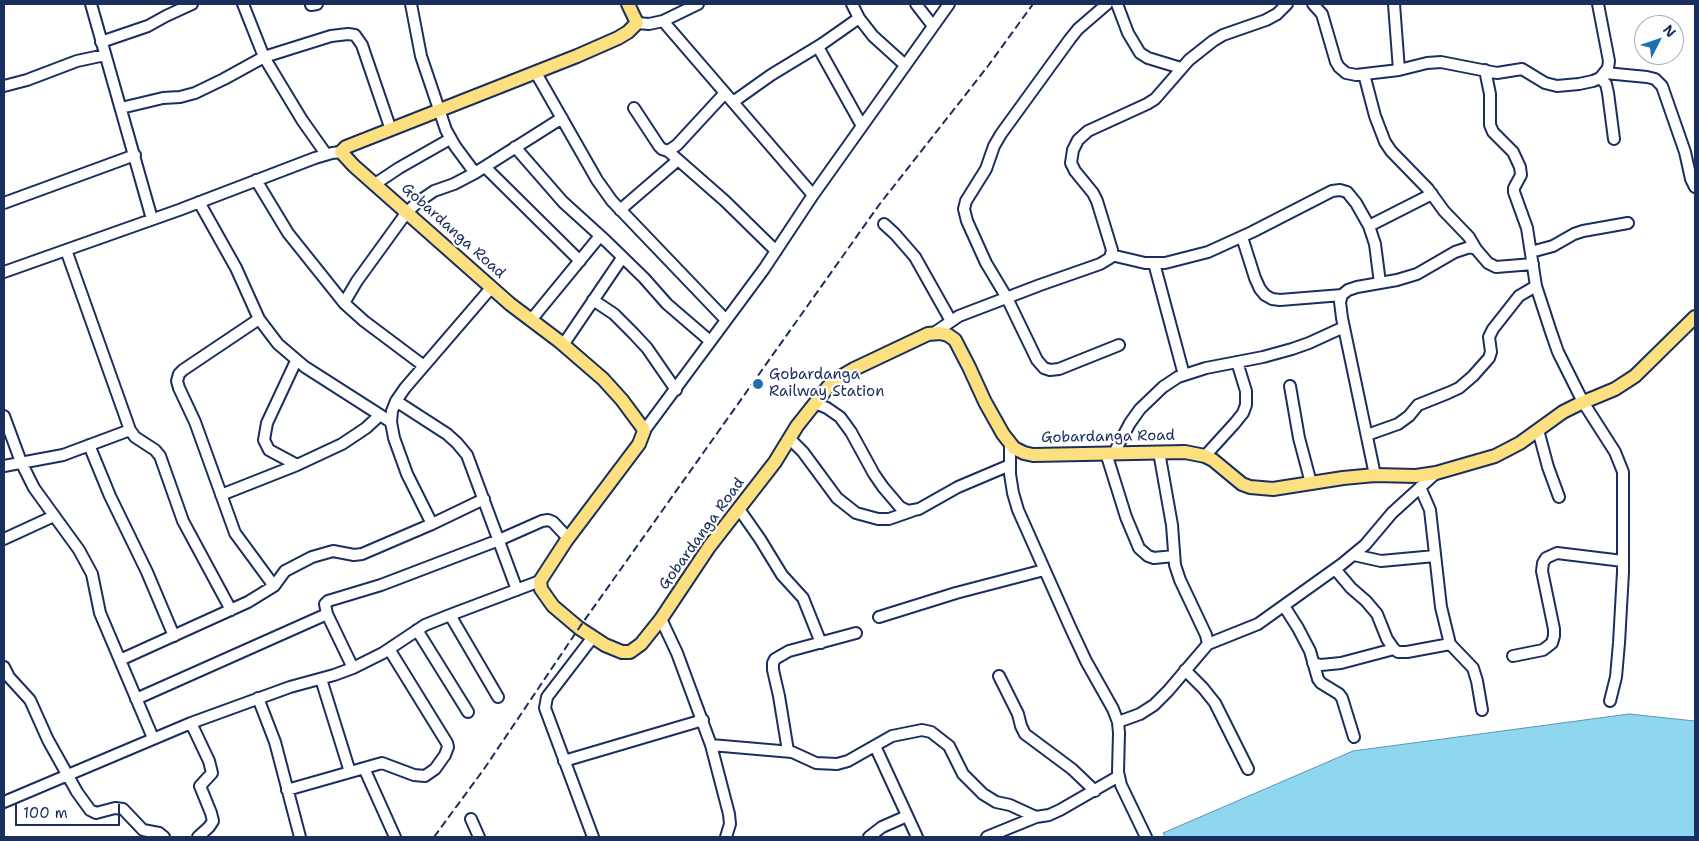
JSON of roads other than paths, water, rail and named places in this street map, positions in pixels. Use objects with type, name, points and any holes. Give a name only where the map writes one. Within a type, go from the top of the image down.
[{"type":"main road","points":[[341,152],[346,147],[536,73],[618,38],[637,23],[628,4]]},
{"type":"main road","name":"Gobardanga Road","points":[[341,152],[491,288],[563,345],[613,389],[644,431]]},
{"type":"main road","name":"Gobardanga Road","points":[[1010,443],[1018,450],[1033,455],[1185,452],[1205,456],[1213,460],[1242,484],[1264,489],[1286,488],[1375,475],[1416,476],[1436,473],[1495,456],[1520,443],[1564,412],[1615,389],[1635,376],[1695,317]]},
{"type":"main road","points":[[934,333],[948,335],[958,344],[985,402],[1010,443]]},
{"type":"main road","name":"Gobardanga Road","points":[[540,581],[545,597],[574,624],[614,650],[630,652],[641,644],[662,619],[710,547],[775,462],[798,426],[828,387],[842,376],[909,343],[934,333]]},
{"type":"main road","points":[[540,581],[568,538],[639,444],[644,431]]},
{"type":"street","points":[[91,4],[152,219]]},
{"type":"street","points":[[101,42],[148,26],[192,4]]},
{"type":"street","points":[[243,4],[264,57],[298,114],[326,154]]},
{"type":"street","points":[[411,4],[421,56],[440,109],[442,121],[450,139],[474,173]]},
{"type":"street","points":[[637,23],[649,24],[664,21],[698,4]]},
{"type":"street","points":[[852,4],[859,18],[879,43],[905,65]]},
{"type":"street","points":[[916,4],[933,26]]},
{"type":"street","points":[[644,431],[676,390],[776,250],[949,4]]},
{"type":"street","points":[[1107,4],[1078,29],[1006,126],[994,146],[986,169],[966,201],[964,209],[974,239],[986,263],[1007,298],[1034,355],[1044,368],[1050,370],[1059,369],[1119,345]]},
{"type":"street","points":[[1117,4],[1128,33],[1140,53],[1148,58],[1181,68]]},
{"type":"street","points":[[934,333],[959,316],[1106,262],[1111,256],[1112,250],[1097,201],[1072,163],[1072,150],[1078,140],[1088,131],[1155,99],[1162,93],[1181,68],[1213,41],[1236,30],[1266,20],[1277,14],[1287,4]]},
{"type":"street","points":[[1313,4],[1322,14],[1339,67],[1346,73],[1356,75],[1442,62],[1497,73],[1522,69],[1545,83],[1557,86],[1579,84],[1603,75],[1655,79],[1662,86],[1685,152],[1691,179],[1695,186]]},
{"type":"street","points":[[1394,4],[1399,70]]},
{"type":"street","points":[[1598,4],[1609,61],[1608,68],[1603,75]]},
{"type":"street","points":[[733,102],[859,18]]},
{"type":"street","points":[[664,21],[813,195]]},
{"type":"street","points":[[121,108],[163,98],[180,97],[224,79],[264,57],[331,36],[348,34],[354,35],[362,45],[391,130]]},
{"type":"street","points":[[818,47],[862,126]]},
{"type":"street","points":[[4,86],[27,80],[71,62],[105,55]]},
{"type":"street","points":[[1485,70],[1490,94],[1490,125],[1493,132],[1513,152],[1520,167],[1521,175],[1514,188],[1514,192],[1525,218],[1536,286],[1558,352],[1583,402],[1615,452],[1623,472],[1623,561],[1618,662],[1610,701]]},
{"type":"street","points":[[536,73],[597,180],[620,210],[726,320]]},
{"type":"street","points":[[1364,74],[1375,116],[1385,142],[1391,151],[1432,194],[1444,211],[1469,237],[1488,263],[1496,267],[1533,264]]},
{"type":"street","points":[[1603,75],[1608,92],[1614,139]]},
{"type":"street","points":[[668,151],[677,145],[725,93]]},
{"type":"street","points":[[634,108],[659,146],[668,151],[725,201],[776,250]]},
{"type":"street","points":[[344,303],[407,212],[418,202],[434,191],[454,184],[485,167],[562,118]]},
{"type":"street","points":[[375,184],[398,168],[450,139]]},
{"type":"street","points":[[515,147],[563,202],[600,236],[667,304],[710,341]]},
{"type":"street","points":[[4,272],[326,154],[341,152]]},
{"type":"street","points":[[4,203],[135,155]]},
{"type":"street","points":[[620,210],[678,160]]},
{"type":"street","points":[[485,167],[580,260]]},
{"type":"street","points":[[256,180],[288,233],[344,303],[364,321],[424,366]]},
{"type":"street","points":[[1111,256],[1134,261],[1165,263],[1208,252],[1332,191],[1340,190],[1346,192],[1356,203],[1369,226],[1375,244],[1380,283]]},
{"type":"street","points":[[1369,226],[1432,194]]},
{"type":"street","points":[[199,202],[236,268],[259,319],[278,344],[296,361],[391,422]]},
{"type":"street","points":[[1531,252],[1553,246],[1583,231],[1628,223]]},
{"type":"street","points":[[884,224],[915,257],[951,321]]},
{"type":"street","points":[[531,320],[600,236]]},
{"type":"street","points":[[1242,236],[1255,278],[1265,295],[1280,300],[1342,295]]},
{"type":"street","points":[[1375,475],[1344,327],[1340,302],[1342,295],[1348,290],[1417,274],[1465,248],[1476,248]]},
{"type":"street","points":[[66,250],[130,430],[134,437],[155,450],[160,456],[178,511],[231,610]]},
{"type":"street","points":[[563,345],[622,258]]},
{"type":"street","points":[[1154,263],[1184,375]]},
{"type":"street","points":[[1367,435],[1398,424],[1409,416],[1418,405],[1459,388],[1473,376],[1489,358],[1491,352],[1489,337],[1492,330],[1519,296],[1536,286]]},
{"type":"street","points":[[432,524],[407,474],[394,438],[391,422],[392,411],[396,401],[424,366],[491,288]]},
{"type":"street","points":[[594,300],[614,314],[647,348],[676,390]]},
{"type":"street","points":[[259,319],[183,370],[179,374],[177,381],[178,388],[195,422],[236,533],[274,586]]},
{"type":"street","points":[[1174,556],[1154,558],[1148,556],[1139,548],[1126,517],[1110,453],[1140,409],[1163,387],[1184,375],[1206,368],[1292,349],[1344,327]]},
{"type":"street","points":[[296,361],[271,414],[264,440],[269,450],[298,465]]},
{"type":"street","points":[[1205,456],[1235,423],[1243,413],[1246,405],[1246,391],[1236,362]]},
{"type":"street","points":[[1290,386],[1300,444],[1311,483]]},
{"type":"street","points":[[396,401],[428,420],[457,443],[466,455],[517,590]]},
{"type":"street","points":[[815,403],[828,408],[840,417],[851,432],[874,474],[894,501],[900,508],[912,511]]},
{"type":"street","points":[[222,495],[298,465],[355,437],[380,415]]},
{"type":"street","points":[[4,416],[21,462],[34,488],[80,550],[92,574],[100,613],[154,738]]},
{"type":"street","points":[[4,466],[62,455],[130,430]]},
{"type":"street","points":[[1538,430],[1559,497]]},
{"type":"street","points":[[790,439],[803,452],[837,498],[856,513],[878,519],[889,519],[912,511],[1010,464]]},
{"type":"street","points":[[1010,443],[1013,492],[1018,510],[1078,645],[1109,700],[1118,722],[1119,776],[1146,837]]},
{"type":"street","points":[[89,445],[110,496],[147,572],[174,636]]},
{"type":"street","points":[[1159,452],[1172,525],[1174,556],[1180,580],[1206,635],[1208,644]]},
{"type":"street","points":[[1118,722],[1140,714],[1154,705],[1208,644],[1251,627],[1284,606],[1354,555],[1392,513],[1436,473]]},
{"type":"street","points":[[1420,487],[1430,510],[1441,607],[1450,644],[1469,663],[1475,673],[1482,710]]},
{"type":"street","points":[[120,660],[260,595],[274,586],[285,571],[312,557],[333,551],[354,555],[362,554],[484,499]]},
{"type":"street","points":[[739,509],[782,575],[802,598],[821,642]]},
{"type":"street","points":[[4,539],[54,516]]},
{"type":"street","points":[[353,668],[327,614],[325,604],[332,599],[381,585],[499,540],[534,523],[548,520],[554,522],[568,538]]},
{"type":"street","points":[[1513,656],[1543,650],[1552,643],[1554,636],[1543,579],[1543,562],[1546,558],[1557,553],[1623,561]]},
{"type":"street","points":[[1354,555],[1381,561],[1435,556]]},
{"type":"street","points":[[1335,569],[1377,614],[1387,639],[1394,650]]},
{"type":"street","points":[[879,617],[956,593],[1044,570]]},
{"type":"street","points":[[4,802],[154,738],[258,698],[353,668],[389,649],[417,630],[450,615],[540,581]]},
{"type":"street","points":[[1284,606],[1304,640],[1321,683],[1342,698],[1354,737]]},
{"type":"street","points":[[136,699],[327,614]]},
{"type":"street","points":[[450,615],[498,697]]},
{"type":"street","points":[[662,619],[677,652],[712,745],[729,814],[730,824],[726,837]]},
{"type":"street","points":[[417,630],[468,712]]},
{"type":"street","points":[[788,751],[773,663],[778,656],[856,633]]},
{"type":"street","points":[[593,637],[545,701],[545,708],[594,837]]},
{"type":"street","points":[[1313,663],[1341,664],[1394,650],[1402,653],[1450,644]]},
{"type":"street","points":[[287,790],[382,763],[414,776],[425,776],[435,769],[448,750],[447,743],[389,649]]},
{"type":"street","points":[[4,667],[9,678],[30,700],[42,727],[85,805],[96,813],[115,808],[122,809],[148,834],[159,833],[164,837]]},
{"type":"street","points":[[1186,670],[1215,704],[1248,769]]},
{"type":"street","points":[[999,676],[1026,734],[1072,768],[1095,791]]},
{"type":"street","points":[[321,679],[350,772]]},
{"type":"street","points":[[258,698],[275,742],[300,837]]},
{"type":"street","points":[[564,761],[703,720]]},
{"type":"street","points":[[191,724],[209,761],[212,773],[200,786],[212,813],[213,821],[210,827],[198,837]]},
{"type":"street","points":[[712,745],[788,751],[816,763],[837,764],[848,761],[899,734],[922,730],[931,732],[949,746],[963,774],[983,794],[996,802],[1010,805],[1036,817]]},
{"type":"street","points":[[875,746],[917,837]]},
{"type":"street","points":[[364,768],[395,837]]},
{"type":"street","points":[[987,837],[1036,817],[1060,810],[1119,776]]},
{"type":"street","points":[[869,837],[882,827],[907,816]]},
{"type":"street","points":[[470,819],[479,837]]},
{"type":"water","points":[[1629,714],[1695,721],[1695,837],[1165,837],[1163,833],[1353,751]]},
{"type":"railway","points":[[434,837],[484,769],[579,628],[879,205],[988,66],[1033,4]]},
{"type":"place","name":"Gobardanga Railway Station","points":[[758,384]]}]
